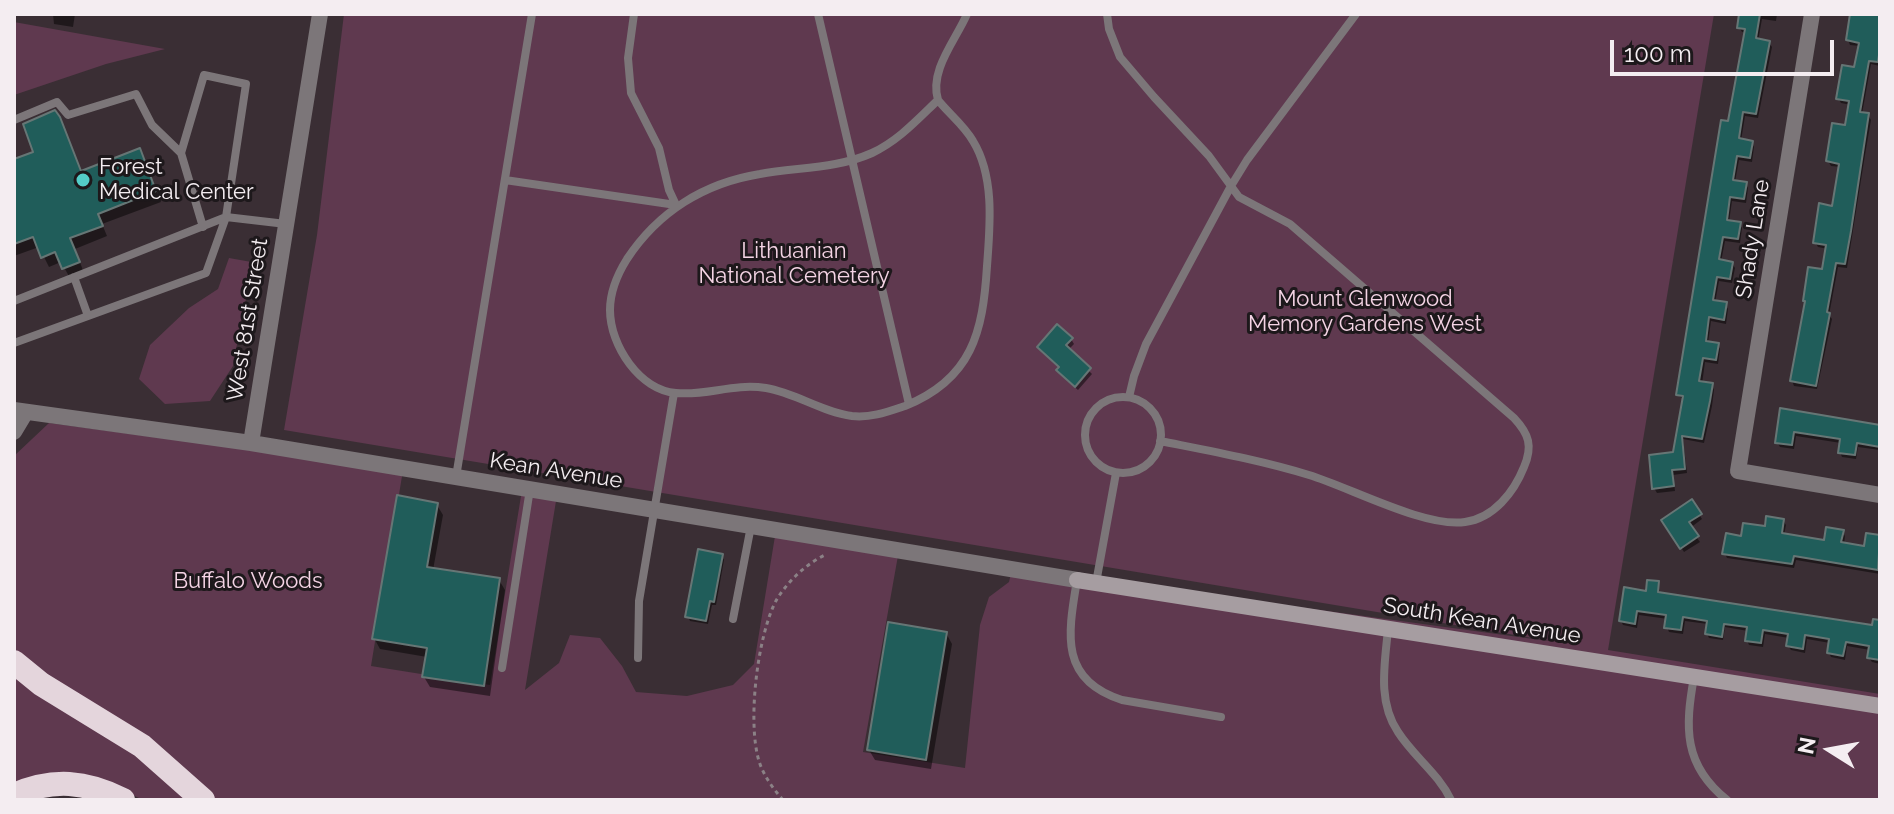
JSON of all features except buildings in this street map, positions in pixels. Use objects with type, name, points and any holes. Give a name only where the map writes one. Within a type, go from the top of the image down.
[{"type":"highway","points":[[14,662],[41,684],[142,746],[203,800]]},
{"type":"highway","points":[[14,795],[28,789],[71,783],[99,788],[123,800]]},
{"type":"street","name":"West 81st Street","points":[[251,443],[320,14]]},
{"type":"street","name":"Shady Lane","points":[[1812,14],[1738,471],[1880,495]]},
{"type":"street","name":"Kean Avenue","points":[[14,432],[20,411],[251,443],[1077,580]]},
{"type":"street","name":"South Kean Avenue","points":[[1077,580],[1880,706]]},
{"type":"lane","points":[[456,477],[532,14]]},
{"type":"lane","points":[[634,14],[628,58],[631,93],[659,148],[669,190],[676,205]]},
{"type":"lane","points":[[818,14],[909,404]]},
{"type":"lane","points":[[938,100],[899,137],[853,160],[739,178],[676,205],[639,243],[616,278],[611,320],[620,348],[635,370],[656,388],[674,393],[756,387],[774,390],[843,414],[871,417],[909,404],[939,389],[959,371],[975,339],[986,281],[990,219],[981,156],[959,123],[938,100],[937,82],[942,63],[967,14]]},
{"type":"lane","points":[[1107,14],[1109,29],[1120,57],[1209,156],[1245,202],[1290,224],[1514,418],[1529,437],[1528,457],[1505,500],[1480,518],[1454,523],[1410,512],[1308,474],[1160,441]]},
{"type":"lane","points":[[1129,397],[1146,344],[1231,186],[1356,14]]},
{"type":"lane","points":[[14,343],[206,273],[226,217],[246,84],[204,75],[181,153]]},
{"type":"lane","points":[[14,120],[57,102],[68,115],[136,94],[152,125],[181,153],[203,227]]},
{"type":"lane","points":[[505,180],[676,205]]},
{"type":"lane","points":[[14,301],[226,217],[286,224]]},
{"type":"lane","points":[[74,277],[88,316]]},
{"type":"lane","points":[[638,658],[639,601],[674,393]]},
{"type":"lane","points":[[1117,397],[1129,397],[1148,407],[1156,417],[1160,441],[1157,451],[1145,466],[1135,471],[1116,473],[1097,463],[1089,453],[1085,427],[1098,406],[1117,397]]},
{"type":"lane","points":[[1096,583],[1116,473]]},
{"type":"lane","points":[[502,668],[530,489]]},
{"type":"lane","points":[[733,619],[752,526]]},
{"type":"lane","points":[[1077,580],[1069,623],[1070,648],[1085,679],[1094,688],[1122,700],[1221,717]]},
{"type":"lane","points":[[1388,629],[1384,692],[1391,719],[1398,733],[1436,774],[1451,800]]},
{"type":"lane","points":[[1694,677],[1687,727],[1690,746],[1701,773],[1727,800]]},
{"type":"path","points":[[783,800],[761,769],[754,743],[754,698],[764,635],[776,602],[790,582],[814,560],[854,542]]},
{"type":"green space","points":[[344,14],[1714,14],[1608,650],[1880,694],[1880,800],[216,800],[14,653],[14,456],[49,423],[403,470],[371,666],[490,685],[522,490],[557,495],[525,690],[559,663],[570,635],[600,638],[622,666],[636,692],[687,696],[733,685],[754,664],[776,530],[899,550],[863,752],[965,768],[980,625],[989,597],[1009,582],[1012,569],[1003,567],[1563,643],[284,430],[317,235]]},
{"type":"green space","points":[[14,22],[165,49],[106,64],[14,95]]},
{"type":"green space","points":[[229,258],[257,263],[244,306],[233,366],[210,401],[165,404],[139,379],[150,345],[189,308],[218,289]]},
{"type":"green space","points":[[14,669],[127,745],[194,800],[143,800],[110,784],[14,787]]},
{"type":"place","name":"Forest Medical Center","points":[[83,180]]},
{"type":"park label","name":"Lithuanian National Cemetery","points":[[794,264]]},
{"type":"park label","name":"Mount Glenwood Memory Gardens West","points":[[1365,312]]},
{"type":"park label","name":"Buffalo Woods","points":[[248,581]]}]
